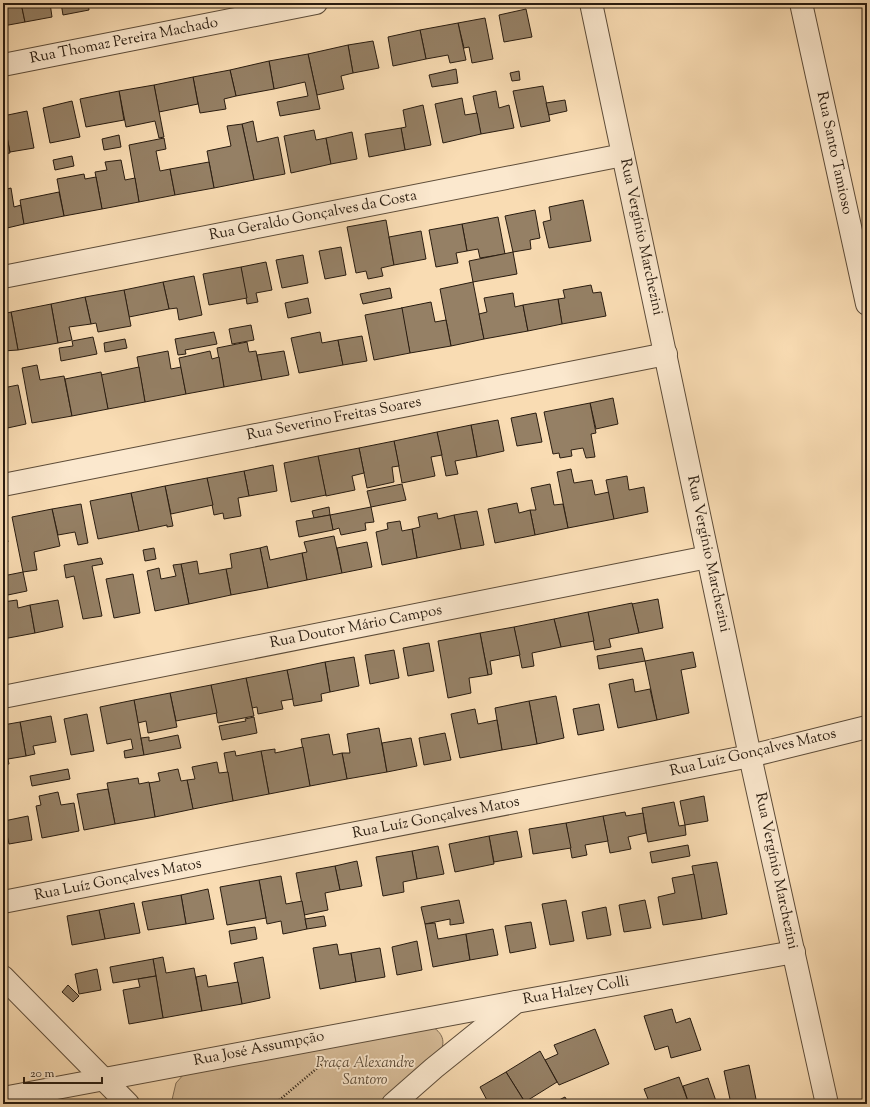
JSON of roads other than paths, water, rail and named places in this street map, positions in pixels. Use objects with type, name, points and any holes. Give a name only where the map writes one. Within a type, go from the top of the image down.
[{"type":"street","name":"Rua Thomaz Pereira Machado","points":[[3,65],[316,3]]},
{"type":"street","name":"Rua Vergínio Marchezini","points":[[591,3],[750,756],[827,1104]]},
{"type":"street","name":"Rua Santo Tamioso","points":[[801,3],[867,304]]},
{"type":"street","name":"Rua Geraldo Gonçalves da Costa","points":[[3,277],[623,155]]},
{"type":"street","name":"Rua Severino Freitas Soares","points":[[3,485],[666,354]]},
{"type":"street","name":"Rua Doutor Mário Campos","points":[[3,697],[708,557]]},
{"type":"street","name":"Rua Luíz Gonçalves Matos","points":[[3,902],[750,756],[867,727]]},
{"type":"street","name":"Rua Halzey Colli","points":[[393,1104],[434,1068],[516,1002],[794,952]]},
{"type":"street","points":[[3,977],[128,1104]]},
{"type":"street","name":"Rua José Assumpção","points":[[3,1098],[516,1002]]},
{"type":"park label","name":"Praça Alexandre Santoro","points":[[365,1072]]}]
